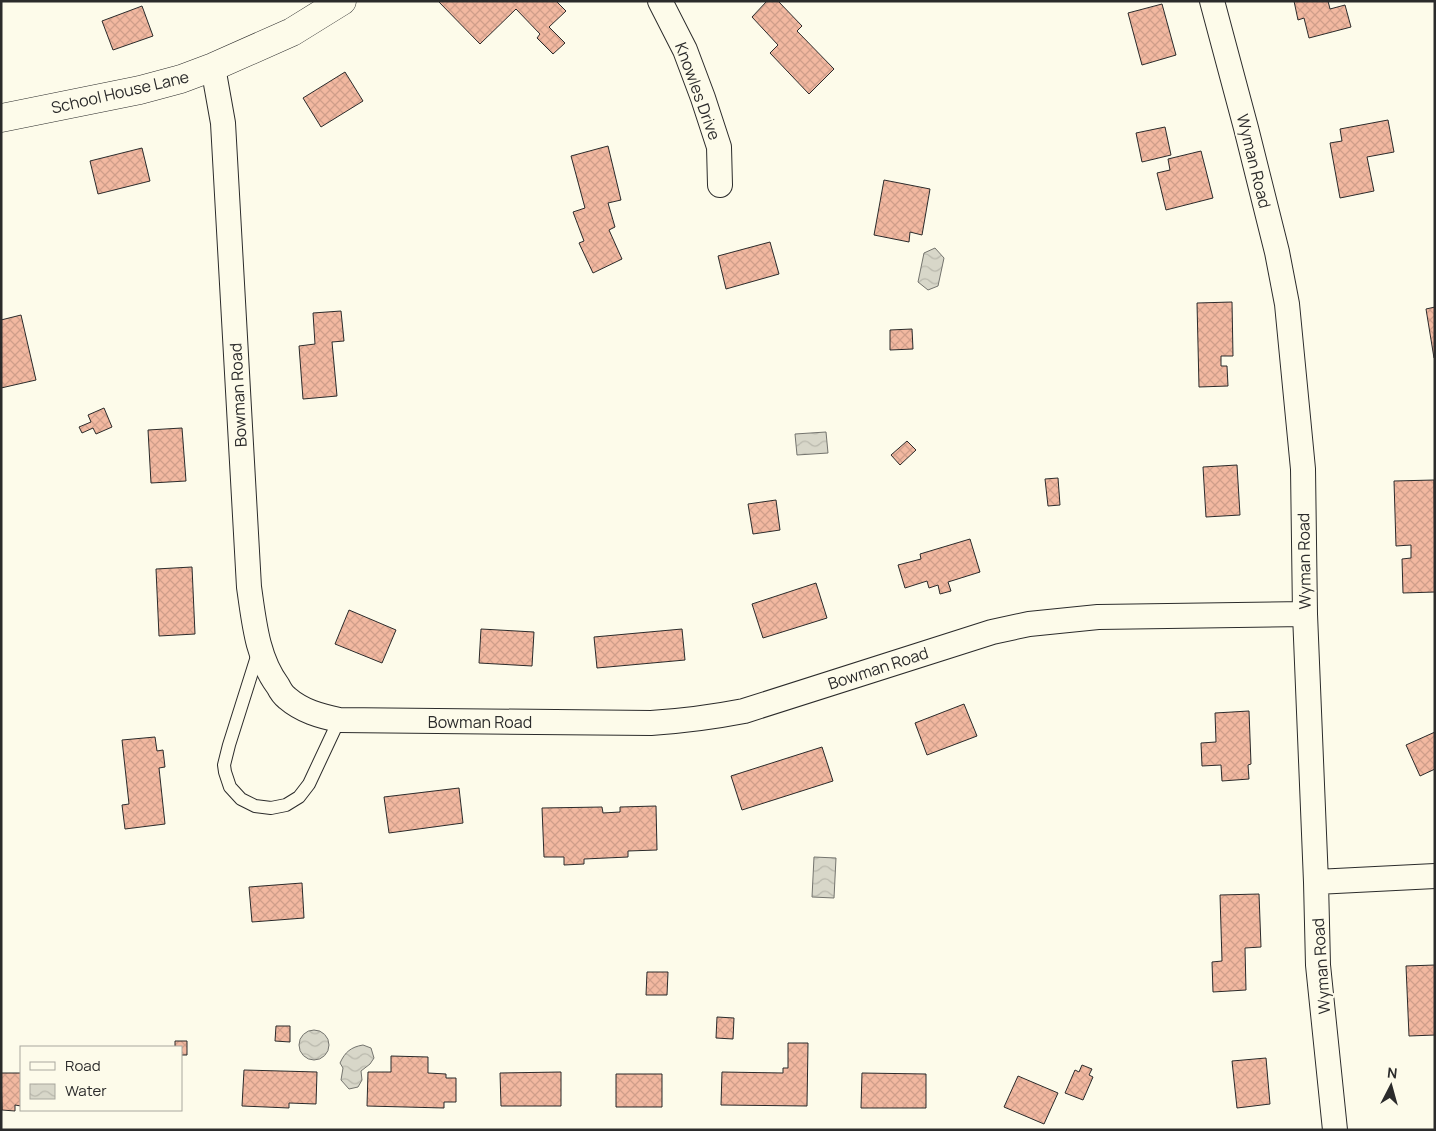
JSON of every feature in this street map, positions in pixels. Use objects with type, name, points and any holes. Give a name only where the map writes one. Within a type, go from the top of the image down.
[{"type":"street","name":"School House Lane","points":[[1,118],[140,90],[181,79],[292,32],[342,1]]},
{"type":"street","name":"Knowles Drive","points":[[660,1],[685,50],[719,147],[720,185]]},
{"type":"street","name":"Wyman Road","points":[[1212,1],[1270,224],[1287,304],[1303,469],[1305,614],[1318,965],[1335,1130]]},
{"type":"street","name":"Bowman Road","points":[[213,67],[219,98],[224,150],[249,587],[253,618],[260,648],[271,677],[285,697],[302,708],[314,714],[339,720],[641,723],[683,721],[744,711],[984,634],[1029,624],[1098,617],[1305,614]]},
{"type":"street","points":[[1316,882],[1435,876]]},
{"type":"lane","points":[[260,648],[228,745],[224,765],[230,787],[241,799],[255,806],[271,808],[286,805],[299,796],[309,784],[339,720]]},
{"type":"water","points":[[935,248],[944,258],[938,286],[928,290],[918,282],[924,253]]},
{"type":"water","points":[[826,432],[828,453],[797,455],[795,434]]},
{"type":"water","points":[[814,857],[836,858],[834,898],[812,897]]},
{"type":"water","points":[[314,1030],[325,1034],[329,1045],[325,1056],[314,1060],[303,1056],[299,1045],[303,1034]]},
{"type":"water","points":[[363,1045],[371,1048],[374,1058],[361,1071],[362,1080],[358,1087],[349,1089],[341,1080],[343,1068],[340,1063],[349,1051]]},
{"type":"building","points":[[438,1],[556,1],[566,11],[549,27],[565,43],[553,54],[537,38],[540,34],[516,9],[480,44]]},
{"type":"building","points":[[767,1],[778,1],[802,26],[797,31],[834,69],[809,94],[770,53],[778,45],[752,17]]},
{"type":"building","points":[[1294,1],[1328,1],[1330,9],[1345,5],[1351,27],[1309,38],[1304,18],[1298,20]]},
{"type":"building","points":[[1162,4],[1176,55],[1142,65],[1128,13]]},
{"type":"building","points":[[142,6],[153,36],[113,50],[102,21]]},
{"type":"building","points":[[345,72],[363,101],[321,127],[303,98]]},
{"type":"building","points":[[1388,120],[1394,152],[1367,157],[1374,191],[1340,198],[1330,143],[1342,141],[1340,129]]},
{"type":"building","points":[[1165,127],[1171,155],[1142,162],[1136,133]]},
{"type":"building","points":[[608,146],[621,200],[608,203],[615,227],[609,230],[622,259],[593,273],[579,243],[584,241],[573,212],[585,208],[571,156]]},
{"type":"building","points":[[142,148],[150,181],[98,194],[90,161]]},
{"type":"building","points":[[1201,151],[1213,198],[1166,210],[1157,173],[1170,170],[1168,159]]},
{"type":"building","points":[[884,180],[930,189],[922,235],[910,232],[909,242],[874,235]]},
{"type":"building","points":[[770,242],[779,274],[726,289],[718,256]]},
{"type":"building","points":[[1232,302],[1233,356],[1221,356],[1221,366],[1227,366],[1228,386],[1199,387],[1197,303]]},
{"type":"building","points":[[1435,307],[1435,358],[1434,358],[1426,309]]},
{"type":"building","points":[[341,311],[344,341],[332,342],[337,396],[303,399],[299,346],[315,344],[313,313]]},
{"type":"building","points":[[21,315],[36,380],[1,388],[1,320]]},
{"type":"building","points":[[912,329],[913,349],[890,350],[890,330]]},
{"type":"building","points":[[104,408],[112,427],[96,434],[93,428],[82,433],[79,427],[91,422],[88,415]]},
{"type":"building","points":[[182,428],[186,481],[151,483],[148,430]]},
{"type":"building","points":[[907,441],[916,450],[900,465],[891,455]]},
{"type":"building","points":[[1237,465],[1240,515],[1206,517],[1203,467]]},
{"type":"building","points":[[1058,478],[1060,505],[1048,506],[1045,479]]},
{"type":"building","points":[[1434,480],[1435,592],[1403,593],[1402,559],[1411,558],[1411,545],[1396,546],[1394,481]]},
{"type":"building","points":[[776,500],[780,530],[753,534],[748,504]]},
{"type":"building","points":[[970,539],[980,572],[948,582],[951,591],[940,594],[938,585],[929,588],[927,581],[905,588],[898,565],[921,559],[920,554]]},
{"type":"building","points":[[192,567],[195,634],[159,636],[156,569]]},
{"type":"building","points":[[816,583],[827,618],[763,638],[752,604]]},
{"type":"building","points":[[349,610],[396,630],[382,663],[335,644]]},
{"type":"building","points":[[481,629],[534,632],[532,666],[479,663]]},
{"type":"building","points":[[682,629],[685,660],[597,668],[594,637]]},
{"type":"building","points":[[964,704],[977,736],[927,755],[915,723]]},
{"type":"building","points":[[1249,711],[1251,764],[1248,765],[1249,779],[1222,781],[1221,765],[1202,766],[1201,743],[1216,742],[1215,713]]},
{"type":"building","points":[[1435,732],[1435,769],[1420,776],[1406,745]]},
{"type":"building","points":[[155,737],[157,751],[163,750],[165,767],[159,768],[165,824],[125,829],[122,805],[129,804],[122,740]]},
{"type":"building","points":[[822,747],[833,781],[742,810],[731,776]]},
{"type":"building","points":[[459,788],[463,823],[389,833],[384,797]]},
{"type":"building","points":[[656,806],[657,850],[628,851],[628,857],[584,859],[584,864],[564,865],[564,857],[544,857],[542,808],[602,807],[603,813],[620,812],[620,807]]},
{"type":"building","points":[[302,883],[304,918],[252,922],[249,887]]},
{"type":"building","points":[[1259,894],[1261,947],[1245,948],[1246,990],[1213,992],[1212,962],[1222,961],[1220,895]]},
{"type":"building","points":[[1435,965],[1435,1035],[1409,1036],[1406,966]]},
{"type":"building","points":[[647,972],[668,972],[667,995],[646,995]]},
{"type":"building","points":[[717,1017],[734,1018],[733,1039],[716,1038]]},
{"type":"building","points":[[276,1026],[290,1026],[290,1042],[275,1041]]},
{"type":"building","points":[[175,1041],[187,1041],[187,1055],[182,1055],[182,1046],[175,1046]]},
{"type":"building","points":[[788,1043],[808,1043],[807,1106],[721,1105],[722,1072],[783,1073],[783,1068],[788,1068]]},
{"type":"building","points":[[391,1056],[428,1057],[428,1073],[446,1074],[446,1078],[456,1078],[456,1102],[444,1102],[444,1108],[367,1106],[368,1072],[391,1072]]},
{"type":"building","points":[[1266,1058],[1270,1104],[1237,1108],[1232,1061]]},
{"type":"building","points":[[1082,1065],[1092,1069],[1089,1075],[1093,1077],[1083,1100],[1065,1093],[1075,1070],[1079,1072]]},
{"type":"building","points":[[244,1070],[317,1072],[316,1104],[289,1103],[289,1108],[242,1106]]},
{"type":"building","points":[[561,1072],[561,1106],[501,1106],[500,1073]]},
{"type":"building","points":[[1,1073],[20,1073],[20,1106],[15,1105],[15,1111],[2,1110]]},
{"type":"building","points":[[862,1073],[926,1074],[926,1108],[861,1108]]},
{"type":"building","points":[[616,1074],[662,1074],[662,1107],[616,1107]]},
{"type":"building","points":[[1018,1076],[1058,1093],[1044,1124],[1004,1107]]}]
